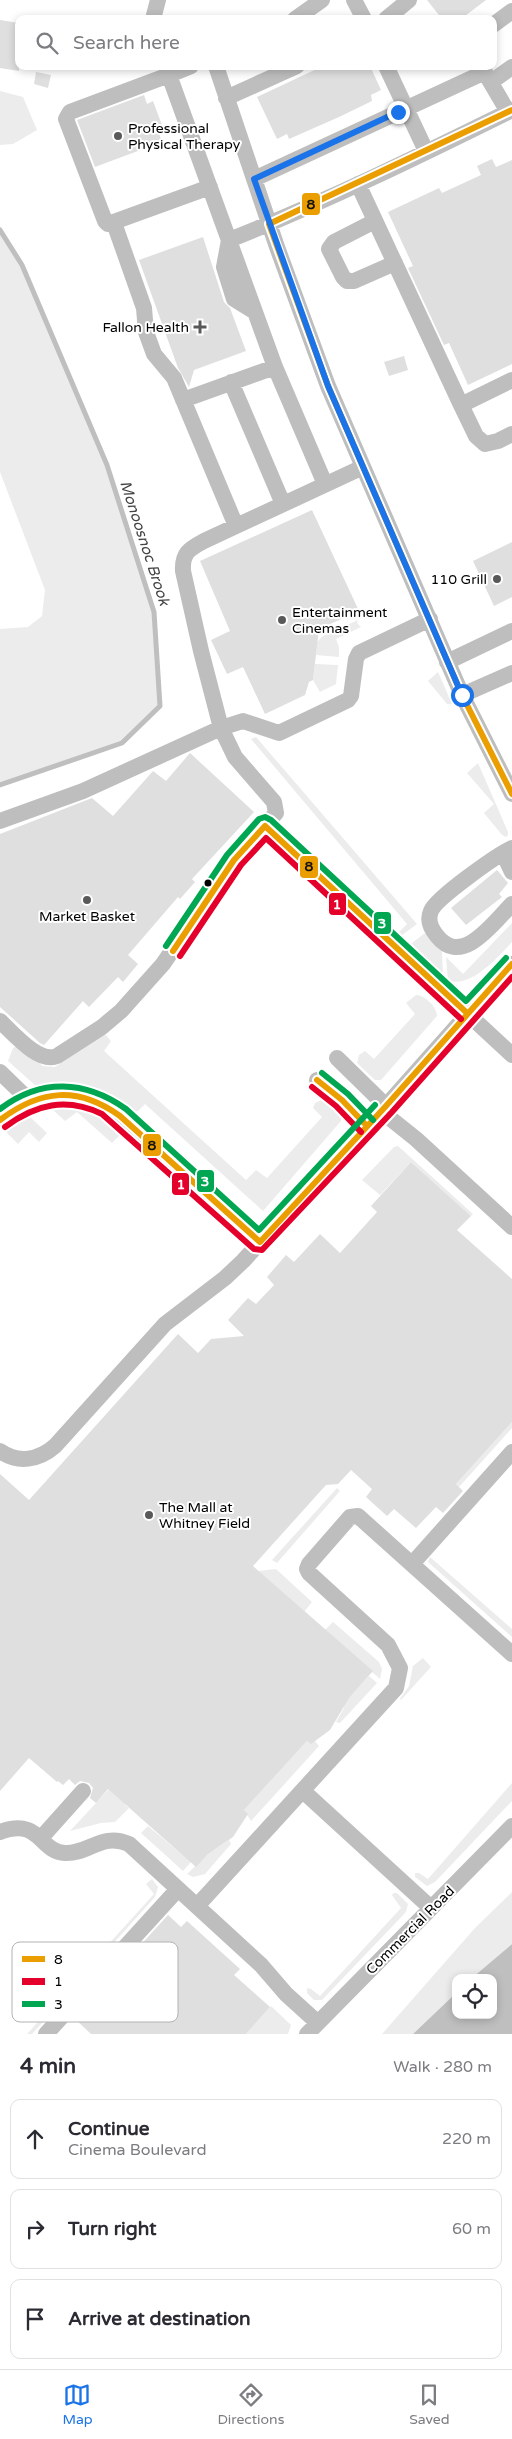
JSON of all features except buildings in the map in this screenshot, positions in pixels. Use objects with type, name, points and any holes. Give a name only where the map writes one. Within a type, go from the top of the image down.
[{"type":"street","points":[[154,15],[158,0]]},
{"type":"street","points":[[301,15],[322,0]]},
{"type":"street","points":[[354,0],[362,15]]},
{"type":"street","points":[[394,15],[405,9]]},
{"type":"street","points":[[497,23],[512,11]]},
{"type":"street","points":[[254,179],[406,108],[486,74],[512,67]]},
{"type":"street","points":[[181,70],[70,112],[66,116],[105,221],[110,224],[210,187]]},
{"type":"street","points":[[217,70],[269,224],[328,386],[447,662],[462,695],[508,774],[512,794]]},
{"type":"street","points":[[226,98],[288,70]]},
{"type":"street","points":[[388,70],[426,152]]},
{"type":"street","points":[[229,240],[358,184],[510,111],[486,74]]},
{"type":"street","points":[[169,75],[275,367],[325,484]]},
{"type":"street","points":[[358,184],[476,436],[485,444],[498,441],[512,434]]},
{"type":"street","points":[[375,221],[334,242],[329,249],[343,277],[348,282],[395,263]]},
{"type":"street","points":[[114,223],[144,308],[146,332],[154,354],[174,378],[236,526]]},
{"type":"street","points":[[183,400],[275,367]]},
{"type":"street","points":[[461,405],[512,380]]},
{"type":"street","points":[[231,382],[284,504]]},
{"type":"street","points":[[0,1021],[38,1054],[49,1058],[57,1056],[102,1027],[121,1011],[163,964],[234,860],[276,813],[274,802],[235,757],[221,728],[201,651],[182,560],[189,549],[363,467]]},
{"type":"street","points":[[0,821],[84,791],[221,728],[243,722],[275,734],[279,733],[348,700],[351,696],[356,659],[360,653],[430,619]]},
{"type":"street","points":[[447,662],[512,631]]},
{"type":"street","points":[[462,695],[512,673]]},
{"type":"street","points":[[265,826],[512,1055]]},
{"type":"street","points":[[512,872],[507,850],[439,901],[429,918],[432,930],[442,943],[458,948],[470,944],[477,939],[512,904]]},
{"type":"street","points":[[439,901],[437,908],[439,922],[449,934],[460,936],[474,929],[512,895]]},
{"type":"street","points":[[0,1451],[9,1456],[24,1460],[48,1452],[165,1324],[225,1278],[260,1242],[384,1108],[466,1013],[512,964]]},
{"type":"street","points":[[337,1058],[416,1139],[512,1227]]},
{"type":"street","points":[[0,1072],[30,1101]]},
{"type":"street","points":[[317,1080],[342,1100],[367,1126]]},
{"type":"street","points":[[0,1120],[30,1101],[52,1095],[71,1094],[89,1098],[105,1105],[260,1242]]},
{"type":"street","points":[[412,1564],[512,1452]]},
{"type":"street","points":[[197,1906],[396,1688],[400,1674],[396,1657],[388,1645],[309,1573],[309,1564],[350,1517],[354,1516],[412,1564],[512,1654]]},
{"type":"street","points":[[41,1838],[83,1791]]},
{"type":"street","points":[[303,1791],[431,1908]]},
{"type":"street","name":"Commercial Road","points":[[313,2029],[512,1826]]},
{"type":"street","points":[[0,1832],[13,1828],[28,1829],[57,1851],[66,1853],[110,1840],[123,1842],[135,1849],[259,1963],[313,2029]]},
{"type":"street","points":[[130,1942],[178,1889]]},
{"type":"street","points":[[46,2034],[57,2022]]},
{"type":"shaded area","points":[[0,91],[23,97],[37,130],[13,144],[0,145]]},
{"type":"shaded area","points":[[0,230],[22,265],[107,465],[153,606],[160,706],[122,743],[0,785],[0,629],[28,627],[42,616],[45,590],[0,472]]},
{"type":"shaded area","points":[[358,620],[357,623],[361,627],[336,639],[339,647],[339,657],[316,655],[317,642],[323,636]]},
{"type":"shaded area","points":[[315,664],[338,665],[336,684],[320,692],[313,680]]},
{"type":"shaded area","points":[[438,672],[452,704],[447,704],[428,681]]},
{"type":"shaded area","points":[[256,737],[417,924],[401,936],[399,932],[407,924],[251,739]]},
{"type":"shaded area","points":[[478,763],[508,832],[506,837],[502,835],[484,813],[494,804],[467,773]]},
{"type":"shaded area","points":[[512,923],[512,942],[491,963],[475,976],[466,980],[448,981],[446,957],[463,974]]},
{"type":"shaded area","points":[[425,933],[442,952],[443,976],[412,946],[412,943]]},
{"type":"shaded area","points":[[416,995],[430,1002],[437,1016],[381,1080],[375,1080],[357,1063],[359,1055],[365,1051],[374,1059],[415,1014],[406,1003]]},
{"type":"shaded area","points":[[101,1035],[106,1035],[111,1041],[104,1051],[246,1180],[256,1170],[267,1178],[322,1117],[313,1108],[315,1103],[321,1100],[332,1104],[340,1113],[341,1121],[263,1211],[145,1104],[138,1111],[134,1112],[112,1096],[88,1086],[63,1082],[36,1086],[8,1061],[13,1048],[17,1046],[43,1066],[55,1067]]},
{"type":"shaded area","points":[[62,1107],[93,1113],[118,1131],[119,1136],[112,1143],[77,1112],[65,1121],[52,1109]]},
{"type":"shaded area","points":[[29,1116],[47,1133],[39,1142],[29,1132],[18,1144],[7,1133],[6,1129],[24,1117]]},
{"type":"shaded area","points":[[398,1146],[473,1214],[471,1216],[411,1162],[380,1195],[362,1180],[394,1147]]},
{"type":"shaded area","points":[[512,1422],[512,1428],[459,1487],[456,1484]]},
{"type":"shaded area","points":[[337,1488],[340,1491],[277,1563],[272,1560]]},
{"type":"shaded area","points":[[430,1557],[512,1629],[512,1637],[428,1562]]},
{"type":"shaded area","points":[[276,1569],[312,1602],[304,1612],[258,1571]]},
{"type":"shaded area","points":[[333,1622],[379,1662],[382,1669],[380,1679],[325,1630]]},
{"type":"shaded area","points":[[423,1658],[431,1667],[401,1700],[409,1686],[413,1666]]},
{"type":"shaded area","points":[[369,1676],[377,1683],[340,1723],[336,1722],[344,1708],[342,1705]]},
{"type":"shaded area","points":[[307,1741],[315,1741],[319,1746],[251,1821],[244,1810]]},
{"type":"shaded area","points":[[512,1783],[512,1801],[435,1882],[427,1886],[415,1877],[415,1873],[419,1873],[428,1879]]},
{"type":"shaded area","points":[[109,1789],[126,1803],[125,1805],[129,1808],[115,1822],[101,1823],[70,1831]]},
{"type":"shaded area","points":[[148,1826],[191,1862],[183,1871],[141,1833]]},
{"type":"shaded area","points":[[229,1840],[231,1844],[205,1874],[193,1877],[187,1874],[213,1849]]},
{"type":"shaded area","points":[[152,1879],[158,1887],[155,1897],[115,1942],[110,1942],[154,1894],[146,1884]]},
{"type":"shaded area","points":[[512,1892],[512,1944],[477,1974],[452,1974],[452,1997],[413,2034],[382,2034],[475,1928]]},
{"type":"shaded area","points":[[397,1893],[408,1904],[406,1912],[322,2000],[314,2000],[307,1993],[307,1988],[320,1996],[401,1908],[392,1895]]},
{"type":"shaded area","points":[[512,1944],[512,2034],[413,2034],[452,1997],[452,2019],[497,2019],[497,1974],[477,1974]]},
{"type":"shaded area","points":[[271,2006],[291,2025],[288,2034],[246,2034]]},
{"type":"shaded area","points":[[38,2022],[43,2022],[32,2034],[27,2034]]},
{"type":"waterway","name":"Monoosnoc Brook","points":[[0,230],[22,265],[107,465],[154,612],[160,706],[122,743],[0,785]]},
{"type":"transit line","name":"8","points":[[512,110],[269,224],[328,386],[462,695],[512,794]]},
{"type":"transit line","name":"3","points":[[166,946],[227,855],[259,819],[265,817],[271,820],[466,1001],[506,958]]},
{"type":"transit line","name":"8","points":[[173,951],[234,860],[265,826],[467,1013]]},
{"type":"transit line","name":"1","points":[[180,956],[241,865],[266,838],[461,1019]]},
{"type":"transit line","name":"8","points":[[0,1120],[30,1102],[45,1097],[74,1096],[104,1106],[120,1116],[260,1242],[386,1106],[512,964]]},
{"type":"transit line","name":"1","points":[[5,1127],[28,1113],[52,1106],[76,1106],[102,1114],[254,1249],[262,1250],[392,1112],[512,977]]},
{"type":"transit line","name":"3","points":[[322,1073],[348,1094],[373,1120]]},
{"type":"transit line","name":"8","points":[[317,1080],[342,1100],[367,1126]]},
{"type":"transit line","name":"3","points":[[0,1109],[31,1092],[63,1086],[95,1092],[110,1099],[126,1109],[259,1230],[375,1105]]},
{"type":"transit line","name":"1","points":[[312,1087],[336,1106],[361,1132]]},
{"type":"place","name":"Professional Physical Therapy","points":[[118,136]]},
{"type":"place","name":"Fallon Health","points":[[200,327]]},
{"type":"place","name":"110 Grill","points":[[497,579]]},
{"type":"place","name":"Entertainment Cinemas","points":[[282,620]]},
{"type":"place","name":"Market Basket","points":[[87,900]]},
{"type":"place","name":"The Mall at Whitney Field","points":[[149,1515]]},
{"type":"route","points":[[398,112],[254,179],[328,386],[462,695]]}]
